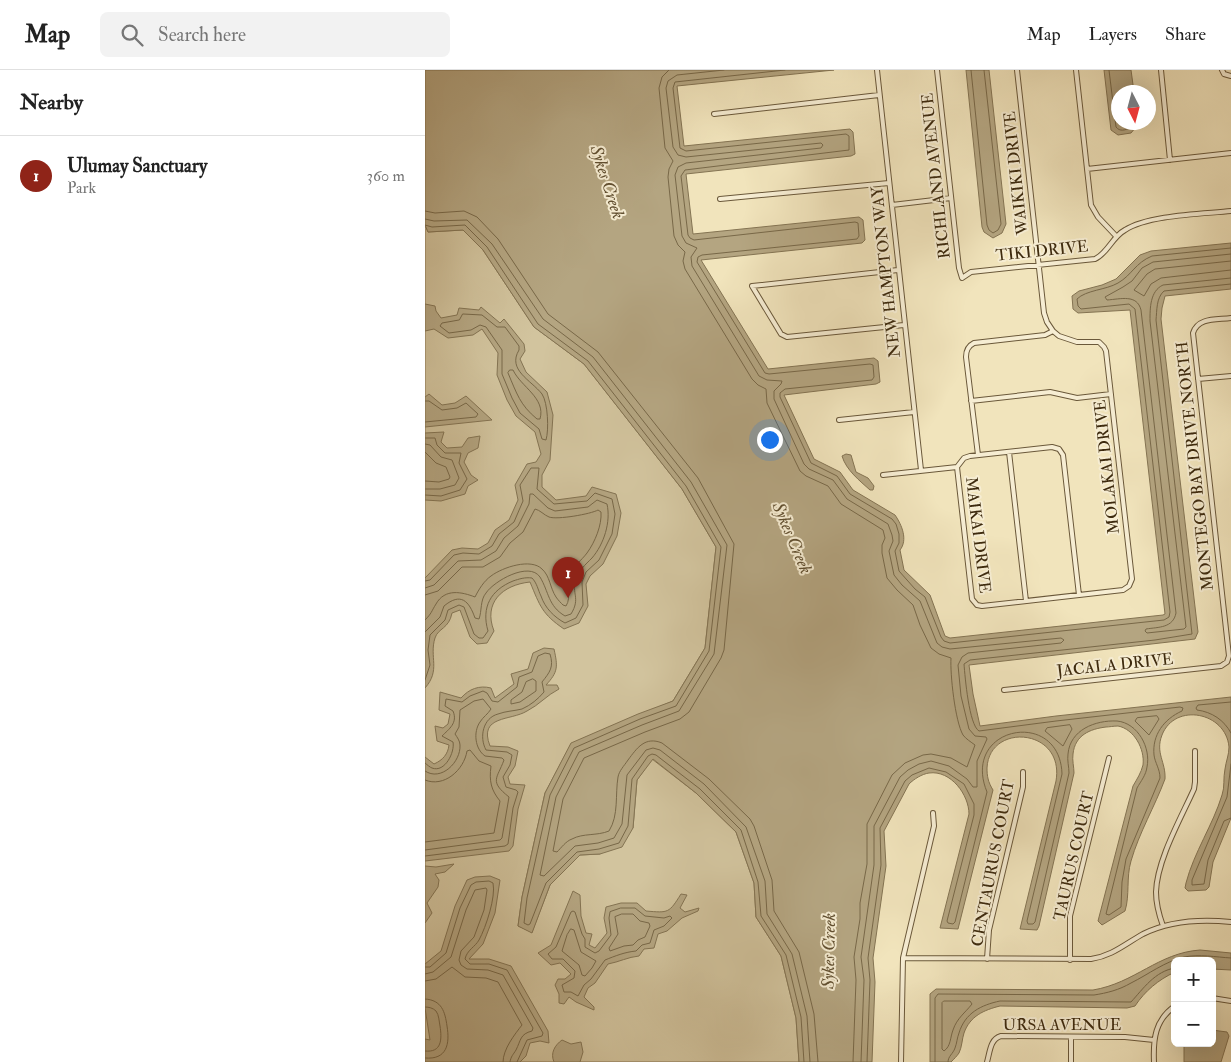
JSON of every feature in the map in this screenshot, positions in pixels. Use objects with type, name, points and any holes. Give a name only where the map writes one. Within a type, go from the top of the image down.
[{"type":"street","name":"NEW HAMPTON WAY","points":[[877,70],[921,470]]},
{"type":"street","name":"RICHLAND AVENUE","points":[[937,70],[959,268],[962,278]]},
{"type":"street","name":"WAIKIKI DRIVE","points":[[1017,70],[1044,313],[1053,331]]},
{"type":"street","points":[[1076,70],[1093,210],[1117,236]]},
{"type":"street","points":[[1161,70],[1170,160]]},
{"type":"street","points":[[1223,72],[1231,76]]},
{"type":"street","points":[[714,114],[879,95]]},
{"type":"street","points":[[1087,169],[1231,153]]},
{"type":"street","points":[[720,199],[889,183]]},
{"type":"street","points":[[892,205],[951,198]]},
{"type":"street","name":"TIKI DRIVE","points":[[962,278],[971,272],[1095,259],[1100,256],[1117,236],[1131,226],[1149,220],[1231,211]]},
{"type":"street","points":[[898,270],[752,286],[781,334],[787,337],[905,325]]},
{"type":"street","name":"MONTEGO BAY DRIVE NORTH","points":[[1227,662],[1229,656],[1228,646],[1193,333],[1195,327],[1200,322],[1231,318]]},
{"type":"street","points":[[978,455],[966,357],[969,345],[974,342],[1045,335],[1053,331]]},
{"type":"street","name":"MOLAKAI DRIVE","points":[[1053,331],[1059,336],[1077,342],[1096,342],[1102,345],[1106,351],[1132,579],[1129,586],[1123,590],[1079,594]]},
{"type":"street","points":[[1198,379],[1231,376]]},
{"type":"street","points":[[971,400],[1050,392],[1077,398],[1111,394]]},
{"type":"street","points":[[839,420],[914,412]]},
{"type":"street","points":[[883,474],[957,467],[963,458],[978,455],[1052,447],[1059,449],[1063,455],[1079,594],[1026,601],[1009,452]]},
{"type":"street","name":"MAIKAI DRIVE","points":[[957,467],[972,598],[977,605],[981,606],[1026,601]]},
{"type":"street","name":"JACALA DRIVE","points":[[1005,690],[1221,666],[1227,662]]},
{"type":"street","points":[[1163,926],[1156,897],[1157,879],[1165,855],[1194,789],[1195,751]]},
{"type":"street","name":"TAURUS COURT","points":[[1070,960],[1070,916],[1109,758]]},
{"type":"street","name":"CENTAURUS COURT","points":[[987,959],[989,930],[1023,787],[1023,772]]},
{"type":"street","points":[[901,1062],[903,958],[934,826],[933,813]]},
{"type":"street","points":[[903,958],[1091,960],[1107,956],[1143,934],[1163,926],[1195,920],[1231,922]]},
{"type":"street","points":[[1216,999],[1231,1001]]},
{"type":"street","points":[[1154,1062],[1153,1040],[1159,1022],[1171,1010]]},
{"type":"street","name":"URSA AVENUE","points":[[987,1062],[993,1042],[998,1036],[1125,1037],[1153,1040]]},
{"type":"street","points":[[1071,1037],[1071,1062]]},
{"type":"shaded area","points":[[425,225],[428,232],[463,230],[483,250],[534,327],[584,364],[682,489],[716,547],[705,648],[673,701],[571,744],[545,793],[522,897],[518,926],[532,932],[550,885],[580,855],[600,854],[633,828],[637,780],[652,759],[696,793],[736,832],[754,883],[756,917],[781,956],[796,1018],[799,1062],[425,1062]]},
{"type":"water","name":"Sykes Creek","points":[[425,70],[834,70],[677,86],[684,146],[850,129],[853,132],[855,154],[851,156],[686,174],[693,234],[859,217],[863,220],[865,240],[862,243],[701,260],[768,369],[874,358],[878,361],[880,382],[876,384],[784,395],[814,459],[840,472],[853,490],[895,515],[900,523],[904,537],[900,550],[904,570],[930,595],[945,636],[950,638],[1165,614],[1130,310],[1078,313],[1073,309],[1072,296],[1079,291],[1116,279],[1140,255],[1151,251],[1231,243],[1231,289],[1165,296],[1161,319],[1198,632],[1195,639],[969,665],[980,726],[1231,697],[1231,818],[1213,862],[1209,887],[1206,890],[1188,891],[1185,888],[1189,872],[1222,795],[1229,747],[1226,735],[1219,726],[1210,719],[1188,715],[1178,718],[1168,725],[1162,735],[1160,752],[1165,779],[1138,840],[1131,861],[1125,911],[1102,925],[1098,921],[1133,786],[1143,765],[1140,746],[1129,731],[1118,726],[1089,731],[1080,738],[1074,747],[1074,773],[1037,930],[1020,929],[1056,781],[1056,763],[1049,750],[1039,741],[1026,737],[1012,738],[1000,743],[991,753],[987,771],[993,790],[958,929],[940,928],[969,814],[966,799],[957,785],[945,775],[937,773],[924,774],[909,784],[884,831],[886,866],[873,958],[875,982],[872,1062],[799,1062],[796,1018],[781,956],[756,917],[754,883],[736,832],[696,793],[653,759],[637,780],[633,828],[622,847],[600,854],[580,855],[550,885],[532,933],[518,926],[522,897],[545,793],[571,743],[673,701],[705,648],[716,547],[682,489],[584,364],[534,327],[483,250],[463,230],[428,232],[425,225]]},
{"type":"water","points":[[966,70],[989,70],[1006,224],[1002,233],[993,238],[984,232],[982,227]]},
{"type":"water","points":[[1104,70],[1131,70],[1133,85],[1111,85],[1111,130]]},
{"type":"water","points":[[1111,130],[1134,130],[1131,133],[1118,135]]},
{"type":"water","points":[[425,304],[435,306],[441,318],[457,315],[459,308],[479,310],[481,307],[500,323],[504,319],[524,344],[525,351],[520,359],[526,372],[547,392],[553,415],[550,460],[542,475],[542,487],[556,500],[586,496],[592,487],[616,494],[621,513],[617,536],[603,564],[590,576],[586,584],[588,606],[579,623],[564,629],[551,619],[536,597],[530,582],[511,587],[503,591],[493,604],[491,621],[494,631],[487,643],[477,644],[470,637],[460,610],[452,613],[446,625],[436,635],[433,651],[434,669],[430,681],[425,688],[425,578],[452,550],[462,548],[478,549],[488,543],[495,530],[509,520],[518,500],[515,485],[527,464],[536,462],[541,454],[535,432],[516,416],[507,400],[497,375],[498,353],[482,329],[473,335],[448,338],[434,329],[425,331]]},
{"type":"water","points":[[429,394],[442,405],[455,403],[466,396],[492,420],[425,427],[425,397]]},
{"type":"water","points":[[444,432],[441,442],[447,448],[462,447],[468,438],[480,436],[478,448],[468,453],[464,462],[471,475],[478,480],[468,486],[465,494],[441,501],[425,500],[425,433]]},
{"type":"water","points":[[846,454],[851,455],[856,472],[868,478],[874,486],[873,490],[870,490],[850,471],[842,456]]},
{"type":"water","points":[[544,648],[554,649],[556,660],[555,673],[546,685],[557,685],[559,689],[531,709],[498,721],[488,729],[487,736],[490,746],[508,747],[518,751],[515,766],[508,777],[510,784],[525,785],[518,809],[513,846],[509,851],[425,861],[425,757],[434,764],[440,761],[445,756],[449,745],[437,741],[435,726],[443,728],[448,724],[450,714],[439,710],[440,692],[461,698],[475,688],[487,687],[491,688],[495,698],[514,684],[511,674],[528,669],[533,653]]},
{"type":"water","points":[[454,864],[445,872],[435,874],[439,880],[438,887],[427,903],[432,913],[425,923],[425,866],[436,867]]},
{"type":"water","points":[[490,876],[500,880],[495,913],[483,944],[469,959],[489,959],[511,966],[548,1031],[549,1043],[540,1041],[530,1043],[526,1056],[520,1062],[425,1062],[425,1039],[430,1040],[425,1008],[425,964],[441,951],[455,906],[467,880],[475,877]]},
{"type":"water","points":[[573,891],[580,895],[581,916],[586,933],[592,934],[589,945],[595,948],[607,933],[604,918],[606,907],[621,903],[637,903],[646,911],[664,912],[674,905],[681,894],[687,895],[680,908],[685,912],[699,908],[698,911],[682,918],[667,931],[658,934],[654,948],[644,949],[639,956],[608,964],[595,983],[588,988],[584,997],[594,1007],[594,1010],[569,997],[564,1004],[559,1003],[559,994],[555,985],[558,979],[565,979],[571,974],[560,963],[551,965],[538,953],[551,945]]},
{"type":"water","points":[[1200,950],[1231,953],[1231,970],[1216,969],[1216,957],[1171,957],[1185,952]]},
{"type":"water","points":[[1171,957],[1171,974],[1152,986],[1135,1006],[1127,1008],[1000,1006],[983,1012],[970,1022],[964,1033],[959,1053],[951,1062],[930,1062],[930,994],[936,989],[1093,990],[1122,981]]},
{"type":"water","points":[[1216,1031],[1227,1032],[1229,1036],[1221,1062],[1184,1062],[1184,1047],[1216,1047]]},
{"type":"water","points":[[562,1040],[571,1044],[581,1042],[583,1052],[580,1062],[554,1062],[554,1049]]},
{"type":"place","name":"Ulumay Sanctuary","points":[[568,598]]}]
